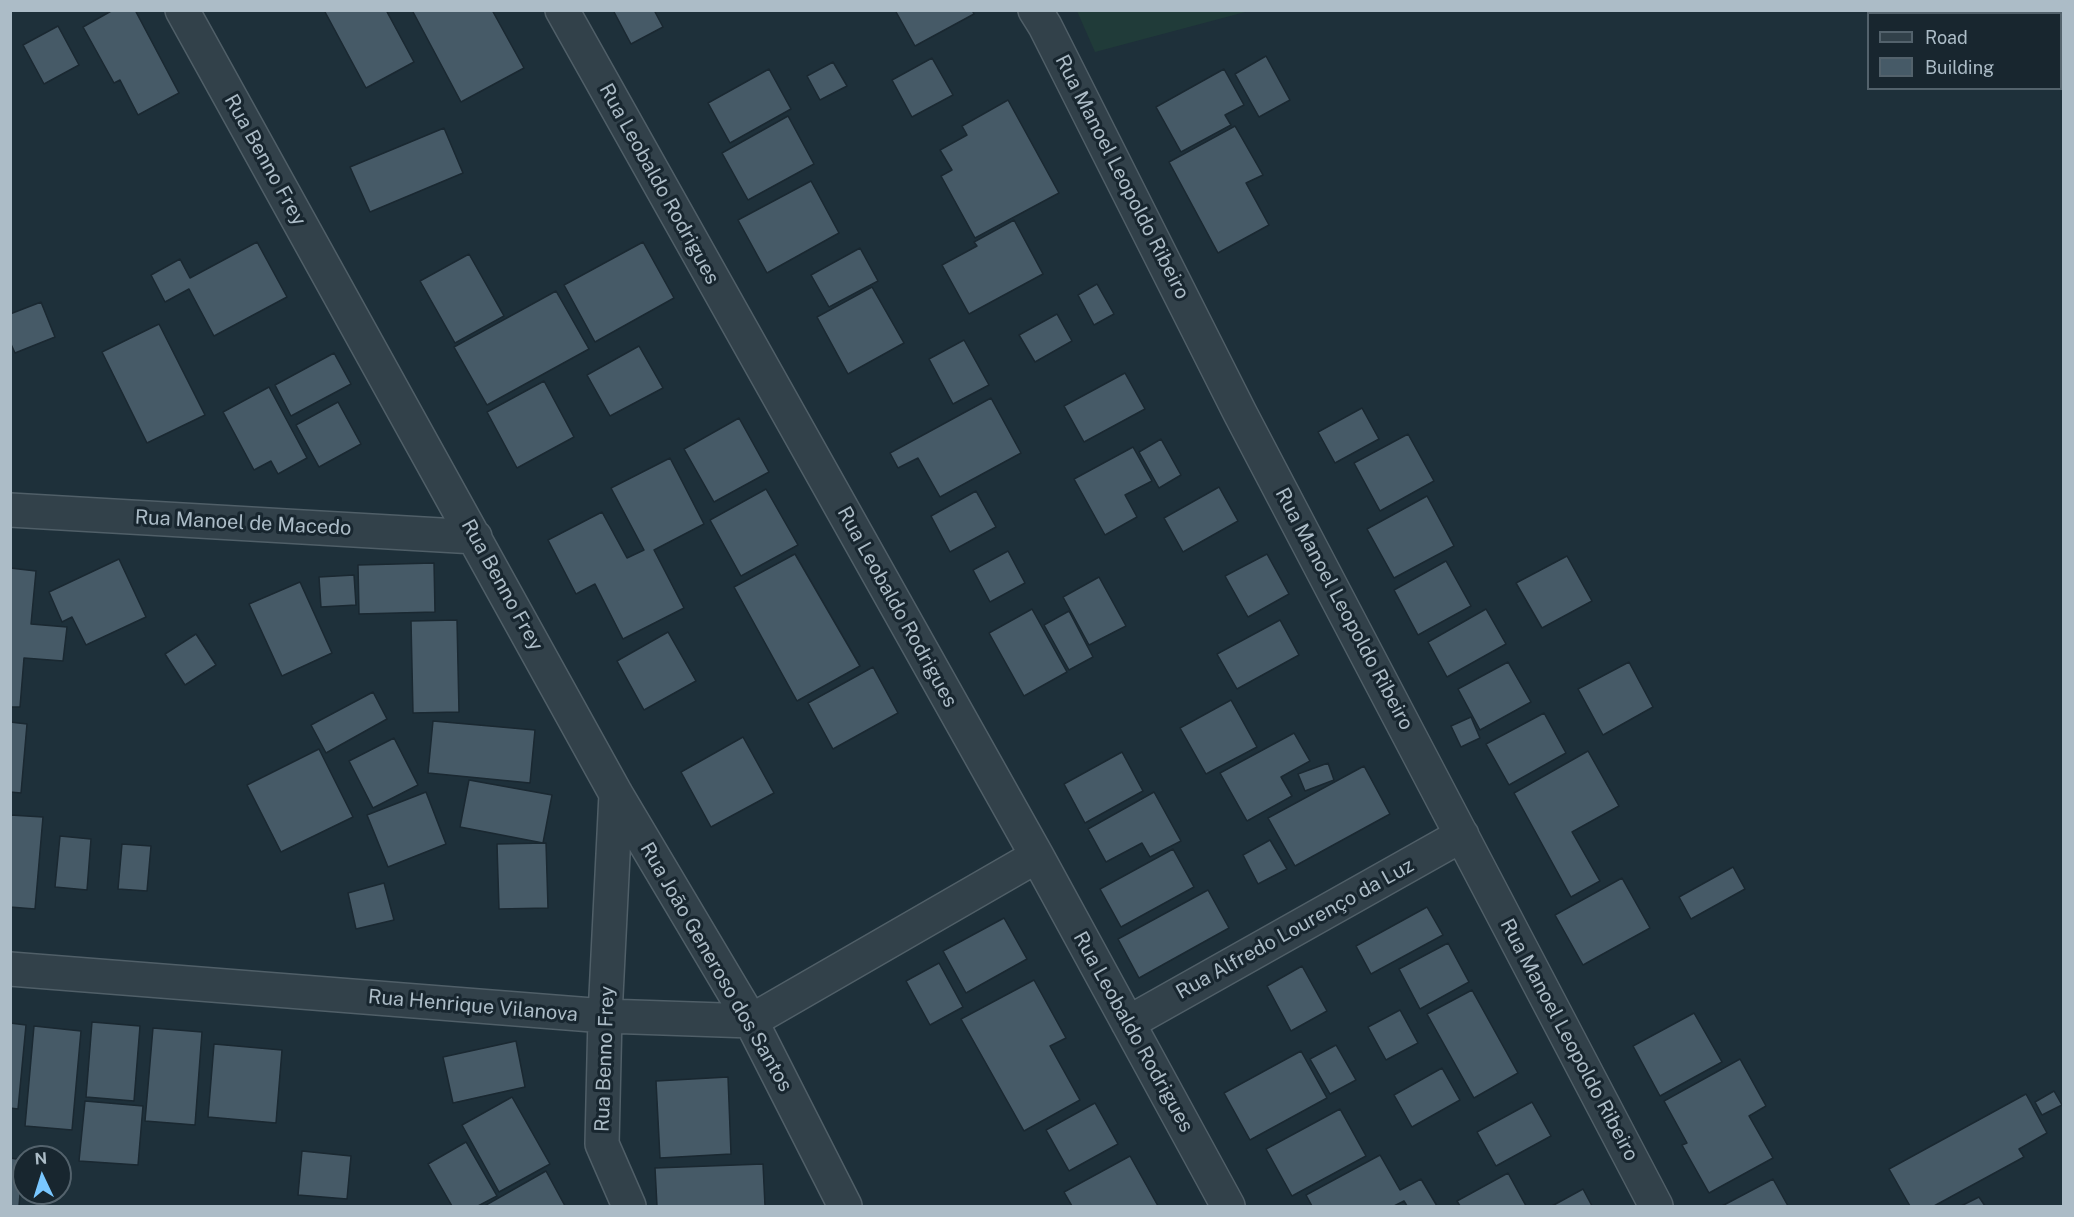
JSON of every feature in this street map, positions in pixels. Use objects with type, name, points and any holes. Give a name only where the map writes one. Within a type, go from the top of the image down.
[{"type":"street","name":"Rua Benno Frey","points":[[182,10],[616,794],[605,1016],[602,1144],[628,1206]]},
{"type":"street","name":"Rua Leobaldo Rodrigues","points":[[562,10],[1037,856],[1228,1206]]},
{"type":"street","name":"Rua Manoel Leopoldo Ribeiro","points":[[1035,10],[1046,26],[1240,413],[1656,1206]]},
{"type":"street","name":"Rua Manoel de Macedo","points":[[10,510],[475,537]]},
{"type":"street","name":"Rua João Generoso dos Santos","points":[[616,794],[751,1021],[845,1206]]},
{"type":"street","name":"Rua Alfredo Lourenço da Luz","points":[[1128,1023],[1462,835]]},
{"type":"street","points":[[751,1021],[1037,856]]},
{"type":"street","name":"Rua Henrique Vilanova","points":[[10,969],[605,1016],[751,1021]]},
{"type":"green space","points":[[1077,11],[1249,11],[1095,52]]},
{"type":"building","points":[[113,10],[135,10],[179,93],[138,115],[120,80],[114,83],[83,27]]},
{"type":"building","points":[[324,10],[386,10],[414,62],[366,88]]},
{"type":"building","points":[[412,10],[492,10],[524,68],[461,102]]},
{"type":"building","points":[[613,10],[654,10],[663,27],[631,44]]},
{"type":"building","points":[[895,10],[972,10],[974,14],[915,46]]},
{"type":"building","points":[[58,26],[79,65],[44,84],[23,45]]},
{"type":"building","points":[[1266,56],[1290,100],[1259,117],[1235,74]]},
{"type":"building","points":[[932,58],[953,95],[912,117],[892,80]]},
{"type":"building","points":[[833,62],[847,86],[820,100],[807,76]]},
{"type":"building","points":[[769,69],[791,109],[730,143],[708,103]]},
{"type":"building","points":[[1224,69],[1244,105],[1225,115],[1231,125],[1181,152],[1156,107]]},
{"type":"building","points":[[1008,100],[1059,193],[975,238],[941,176],[952,170],[940,150],[967,135],[962,126]]},
{"type":"building","points":[[788,116],[814,164],[748,200],[722,153]]},
{"type":"building","points":[[1235,126],[1263,175],[1246,183],[1269,225],[1218,253],[1169,162]]},
{"type":"building","points":[[444,128],[463,173],[370,212],[350,167]]},
{"type":"building","points":[[811,181],[839,233],[767,273],[738,220]]},
{"type":"building","points":[[1014,220],[1043,274],[969,314],[942,265],[977,246],[974,242]]},
{"type":"building","points":[[257,242],[287,297],[214,336],[189,289],[165,302],[151,275],[180,259],[190,278]]},
{"type":"building","points":[[643,242],[674,298],[595,342],[564,285]]},
{"type":"building","points":[[860,248],[878,281],[829,307],[811,275]]},
{"type":"building","points":[[469,254],[504,316],[455,343],[420,281]]},
{"type":"building","points":[[1097,284],[1114,314],[1094,325],[1078,295]]},
{"type":"building","points":[[872,287],[904,343],[848,374],[817,317]]},
{"type":"building","points":[[556,291],[589,349],[487,405],[454,347]]},
{"type":"building","points":[[41,302],[55,337],[15,353],[10,342],[10,314]]},
{"type":"building","points":[[1057,314],[1072,341],[1035,362],[1019,335]]},
{"type":"building","points":[[159,324],[205,415],[147,443],[102,352]]},
{"type":"building","points":[[964,340],[989,385],[953,404],[929,359]]},
{"type":"building","points":[[639,346],[663,388],[610,416],[587,375]]},
{"type":"building","points":[[334,353],[351,384],[291,416],[275,385]]},
{"type":"building","points":[[1125,373],[1145,409],[1084,442],[1064,406]]},
{"type":"building","points":[[544,381],[574,437],[517,468],[487,412]]},
{"type":"building","points":[[269,387],[307,458],[278,474],[271,461],[254,470],[223,412]]},
{"type":"building","points":[[991,398],[1021,453],[940,497],[918,458],[898,468],[890,453]]},
{"type":"building","points":[[338,402],[361,444],[319,467],[296,425]]},
{"type":"building","points":[[1362,408],[1379,439],[1335,463],[1318,432]]},
{"type":"building","points":[[739,418],[769,472],[714,502],[684,449]]},
{"type":"building","points":[[1408,434],[1434,481],[1380,511],[1354,463]]},
{"type":"building","points":[[1161,439],[1181,475],[1159,488],[1139,452]]},
{"type":"building","points":[[1133,447],[1152,481],[1125,495],[1137,517],[1105,535],[1074,479]]},
{"type":"building","points":[[670,458],[704,524],[654,550],[684,608],[623,639],[595,584],[576,594],[548,540],[602,512],[627,558],[644,550],[611,488]]},
{"type":"building","points":[[1219,487],[1238,521],[1183,552],[1164,518]]},
{"type":"building","points":[[766,489],[798,545],[741,576],[710,520]]},
{"type":"building","points":[[976,491],[996,527],[950,552],[931,516]]},
{"type":"building","points":[[1427,496],[1454,546],[1394,578],[1367,529]]},
{"type":"building","points":[[1008,551],[1025,583],[990,602],[973,570]]},
{"type":"building","points":[[795,554],[860,666],[797,701],[734,587]]},
{"type":"building","points":[[1267,554],[1289,594],[1248,617],[1225,576]]},
{"type":"building","points":[[1567,556],[1592,601],[1542,628],[1516,583]]},
{"type":"building","points":[[119,559],[146,617],[86,645],[72,617],[62,622],[49,592]]},
{"type":"building","points":[[1446,561],[1471,606],[1418,635],[1394,590]]},
{"type":"building","points":[[434,563],[435,612],[359,614],[358,565]]},
{"type":"building","points":[[10,568],[36,571],[31,624],[67,627],[63,661],[24,658],[20,707],[10,707]]},
{"type":"building","points":[[354,575],[356,605],[321,607],[319,577]]},
{"type":"building","points":[[1099,577],[1126,626],[1089,645],[1063,597]]},
{"type":"building","points":[[300,582],[332,653],[282,676],[249,604]]},
{"type":"building","points":[[1032,609],[1067,672],[1024,696],[989,633]]},
{"type":"building","points":[[1486,609],[1506,644],[1447,677],[1428,642]]},
{"type":"building","points":[[1069,611],[1093,657],[1069,670],[1044,625]]},
{"type":"building","points":[[457,620],[459,712],[413,713],[411,621]]},
{"type":"building","points":[[1280,620],[1299,655],[1237,689],[1217,654]]},
{"type":"building","points":[[668,632],[696,681],[644,710],[617,661]]},
{"type":"building","points":[[196,634],[216,665],[185,685],[165,654]]},
{"type":"building","points":[[1508,662],[1531,702],[1480,730],[1458,689]]},
{"type":"building","points":[[1629,662],[1653,707],[1603,735],[1578,689]]},
{"type":"building","points":[[873,667],[898,713],[833,749],[808,703]]},
{"type":"building","points":[[373,692],[387,719],[326,753],[311,725]]},
{"type":"building","points":[[1231,700],[1257,747],[1206,774],[1180,728]]},
{"type":"building","points":[[1544,713],[1566,753],[1509,785],[1486,744]]},
{"type":"building","points":[[1471,717],[1480,738],[1461,747],[1451,726]]},
{"type":"building","points":[[433,721],[535,730],[530,783],[428,773]]},
{"type":"building","points":[[10,722],[27,724],[21,793],[10,792]]},
{"type":"building","points":[[1294,733],[1310,761],[1281,777],[1292,796],[1247,821],[1220,773]]},
{"type":"building","points":[[743,737],[774,793],[711,827],[681,772]]},
{"type":"building","points":[[394,738],[418,785],[373,808],[349,761]]},
{"type":"building","points":[[319,749],[353,817],[281,852],[247,785]]},
{"type":"building","points":[[1588,751],[1619,806],[1572,832],[1600,881],[1571,897],[1514,793]]},
{"type":"building","points":[[1122,752],[1143,791],[1085,823],[1064,784]]},
{"type":"building","points":[[1328,763],[1334,780],[1305,791],[1298,774]]},
{"type":"building","points":[[1364,766],[1390,814],[1295,866],[1268,818]]},
{"type":"building","points":[[469,780],[552,795],[543,843],[460,827]]},
{"type":"building","points":[[426,792],[446,844],[388,867],[367,815]]},
{"type":"building","points":[[1154,792],[1181,841],[1150,857],[1142,843],[1106,862],[1088,829]]},
{"type":"building","points":[[10,815],[43,817],[35,909],[10,907]]},
{"type":"building","points":[[60,836],[91,839],[87,890],[55,887]]},
{"type":"building","points":[[1270,840],[1287,869],[1258,884],[1243,855]]},
{"type":"building","points":[[546,843],[548,908],[499,909],[497,844]]},
{"type":"building","points":[[122,844],[151,846],[147,891],[118,889]]},
{"type":"building","points":[[1173,849],[1194,887],[1121,927],[1100,889]]},
{"type":"building","points":[[1733,867],[1745,889],[1691,919],[1679,897]]},
{"type":"building","points":[[1622,878],[1650,928],[1583,965],[1555,915]]},
{"type":"building","points":[[384,883],[394,920],[356,929],[348,893]]},
{"type":"building","points":[[1208,890],[1229,928],[1139,978],[1118,939]]},
{"type":"building","points":[[1427,907],[1443,935],[1371,974],[1356,946]]},
{"type":"building","points":[[1004,918],[1027,959],[966,993],[943,951]]},
{"type":"building","points":[[1448,943],[1469,982],[1420,1009],[1399,969]]},
{"type":"building","points":[[939,963],[963,1007],[930,1025],[906,981]]},
{"type":"building","points":[[1302,966],[1327,1011],[1291,1031],[1267,986]]},
{"type":"building","points":[[1034,980],[1066,1038],[1050,1046],[1080,1100],[1024,1131],[961,1019]]},
{"type":"building","points":[[1472,990],[1518,1073],[1474,1098],[1427,1014]]},
{"type":"building","points":[[1400,1010],[1418,1043],[1386,1060],[1368,1027]]},
{"type":"building","points":[[1694,1013],[1722,1062],[1660,1096],[1633,1046]]},
{"type":"building","points":[[92,1022],[140,1026],[134,1101],[86,1097]]},
{"type":"building","points":[[10,1023],[26,1025],[18,1109],[10,1108]]},
{"type":"building","points":[[34,1026],[81,1031],[72,1130],[25,1126]]},
{"type":"building","points":[[153,1028],[202,1032],[195,1125],[145,1121]]},
{"type":"building","points":[[516,1041],[525,1087],[453,1103],[443,1057]]},
{"type":"building","points":[[214,1044],[282,1050],[276,1123],[208,1117]]},
{"type":"building","points":[[1336,1045],[1356,1080],[1330,1094],[1310,1059]]},
{"type":"building","points":[[1301,1051],[1327,1098],[1250,1140],[1224,1093]]},
{"type":"building","points":[[1740,1059],[1766,1106],[1749,1116],[1773,1158],[1709,1193],[1682,1145],[1687,1143],[1664,1101]]},
{"type":"building","points":[[1442,1068],[1460,1100],[1412,1127],[1394,1095]]},
{"type":"building","points":[[728,1077],[731,1154],[660,1158],[656,1081]]},
{"type":"building","points":[[2054,1091],[2062,1105],[2042,1115],[2035,1102]]},
{"type":"building","points":[[2026,1094],[2047,1133],[2019,1149],[2024,1157],[1934,1206],[1910,1206],[1889,1169]]},
{"type":"building","points":[[512,1097],[550,1164],[499,1192],[462,1125]]},
{"type":"building","points":[[85,1101],[143,1106],[138,1165],[79,1161]]},
{"type":"building","points":[[1532,1102],[1551,1136],[1496,1166],[1477,1132]]},
{"type":"building","points":[[1095,1103],[1118,1144],[1069,1171],[1046,1130]]},
{"type":"building","points":[[1340,1109],[1366,1156],[1292,1196],[1266,1149]]},
{"type":"building","points":[[466,1142],[497,1196],[478,1206],[452,1206],[428,1164]]},
{"type":"building","points":[[302,1151],[351,1156],[347,1199],[298,1195]]},
{"type":"building","points":[[1380,1155],[1400,1190],[1421,1179],[1437,1206],[1407,1206],[1404,1201],[1394,1206],[1312,1206],[1306,1195]]},
{"type":"building","points":[[1130,1156],[1158,1206],[1072,1206],[1064,1192]]},
{"type":"building","points":[[10,1158],[12,1158],[12,1205],[19,1205],[10,1206]]},
{"type":"building","points":[[763,1164],[765,1206],[657,1206],[655,1168]]},
{"type":"building","points":[[546,1171],[565,1206],[486,1206],[486,1205]]},
{"type":"building","points":[[1508,1173],[1526,1206],[1460,1206],[1457,1201]]},
{"type":"building","points":[[1773,1179],[1788,1206],[1722,1206]]},
{"type":"building","points":[[1583,1189],[1592,1206],[1552,1206]]},
{"type":"building","points":[[1979,1197],[1985,1206],[1961,1206]]}]
